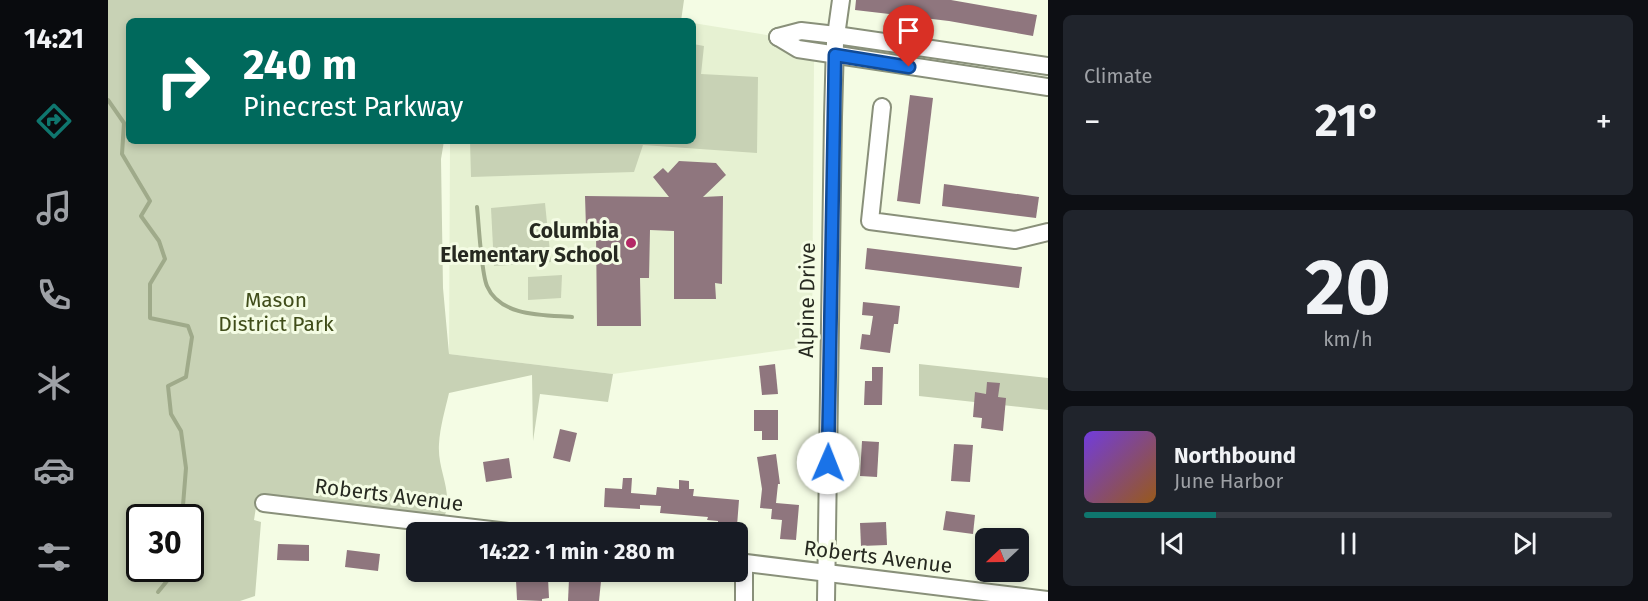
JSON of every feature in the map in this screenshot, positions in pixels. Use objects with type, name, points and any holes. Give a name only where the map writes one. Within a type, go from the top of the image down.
[{"type":"street","name":"Alpine Drive","points":[[826,601],[835,55],[841,0]]},
{"type":"street","points":[[1048,66],[801,31],[778,37],[798,49],[1048,87]]},
{"type":"street","points":[[882,107],[870,221],[1014,240],[1048,232]]},
{"type":"street","name":"Roberts Avenue","points":[[264,503],[424,522]]},
{"type":"street","name":"Roberts Avenue","points":[[748,564],[1048,600]]},
{"type":"street","points":[[742,582],[744,601]]},
{"type":"shaded area","name":"Columbia Elementary School","points":[[696,23],[804,41],[803,51],[814,60],[812,346],[613,374],[449,354],[450,144],[696,144]]},
{"type":"green space","name":"Mason District Park","points":[[108,0],[684,0],[681,18],[126,18],[126,144],[444,144],[441,159],[443,288],[449,354],[613,374],[608,402],[540,394],[533,441],[532,375],[449,393],[439,444],[447,492],[446,512],[442,522],[264,503],[256,507],[254,520],[261,522],[255,596],[240,601],[108,601]]},
{"type":"green space","points":[[696,45],[704,46],[701,74],[758,77],[757,153],[643,145],[634,172],[471,177],[470,144],[696,144]]},
{"type":"green space","points":[[545,203],[551,262],[494,266],[491,208]]},
{"type":"green space","points":[[562,275],[561,298],[528,300],[528,277]]},
{"type":"green space","points":[[919,364],[1048,378],[1048,410],[919,396]]},
{"type":"building","points":[[856,0],[951,0],[1037,15],[1033,36],[949,21],[855,10]]},
{"type":"building","points":[[910,95],[933,98],[920,204],[897,201]]},
{"type":"building","points":[[679,161],[716,163],[726,175],[703,197],[723,196],[722,284],[715,283],[716,299],[674,299],[674,231],[650,230],[649,278],[640,278],[641,326],[597,326],[596,229],[586,228],[585,196],[669,197],[653,177],[663,168],[668,173]]},
{"type":"building","points":[[944,184],[1039,197],[1036,218],[942,206]]},
{"type":"building","points":[[867,248],[1022,267],[1019,288],[865,269]]},
{"type":"building","points":[[863,302],[900,306],[898,324],[894,324],[890,353],[860,349],[862,334],[870,335],[873,316],[862,315]]},
{"type":"building","points":[[775,364],[778,394],[762,395],[759,366]]},
{"type":"building","points":[[872,367],[883,367],[882,405],[864,405],[865,381],[872,381]]},
{"type":"building","points":[[987,382],[1000,383],[998,397],[1006,398],[1003,431],[981,428],[982,418],[973,417],[975,392],[986,394]]},
{"type":"building","points":[[754,410],[778,410],[778,440],[762,440],[762,431],[754,431]]},
{"type":"building","points":[[560,429],[577,433],[570,462],[553,458]]},
{"type":"building","points":[[862,441],[879,442],[877,477],[860,476]]},
{"type":"building","points":[[954,444],[973,445],[970,482],[951,481]]},
{"type":"building","points":[[776,454],[780,484],[778,484],[776,503],[799,505],[796,540],[780,539],[782,520],[771,519],[772,509],[760,508],[762,489],[757,457]]},
{"type":"building","points":[[509,458],[512,478],[486,482],[483,462]]},
{"type":"building","points":[[623,478],[632,478],[631,493],[656,495],[657,487],[679,489],[679,480],[689,481],[689,489],[694,489],[693,496],[739,500],[737,522],[718,522],[707,520],[708,517],[660,513],[661,506],[640,505],[640,509],[604,507],[605,488],[622,489]]},
{"type":"building","points":[[946,511],[975,515],[973,534],[943,530]]},
{"type":"building","points":[[886,522],[887,545],[861,546],[860,523]]},
{"type":"building","points":[[278,544],[309,545],[309,561],[277,560]]},
{"type":"building","points":[[347,550],[380,554],[378,571],[345,567]]},
{"type":"building","points":[[516,582],[548,582],[549,598],[542,599],[542,601],[517,600]]},
{"type":"building","points":[[569,582],[601,582],[599,601],[568,601]]},
{"type":"waterway","points":[[108,100],[124,123],[122,154],[150,201],[141,216],[159,241],[165,259],[150,284],[150,318],[188,326],[192,337],[186,377],[168,386],[171,414],[181,431],[186,468],[183,504]]},
{"type":"waterway","points":[[477,207],[483,270],[487,286],[493,296],[512,309],[572,317]]},
{"type":"waterway","points":[[158,592],[166,582]]},
{"type":"place","name":"Columbia Elementary School","points":[[631,243]]},
{"type":"route","points":[[828,463],[835,55],[909,67]]}]
